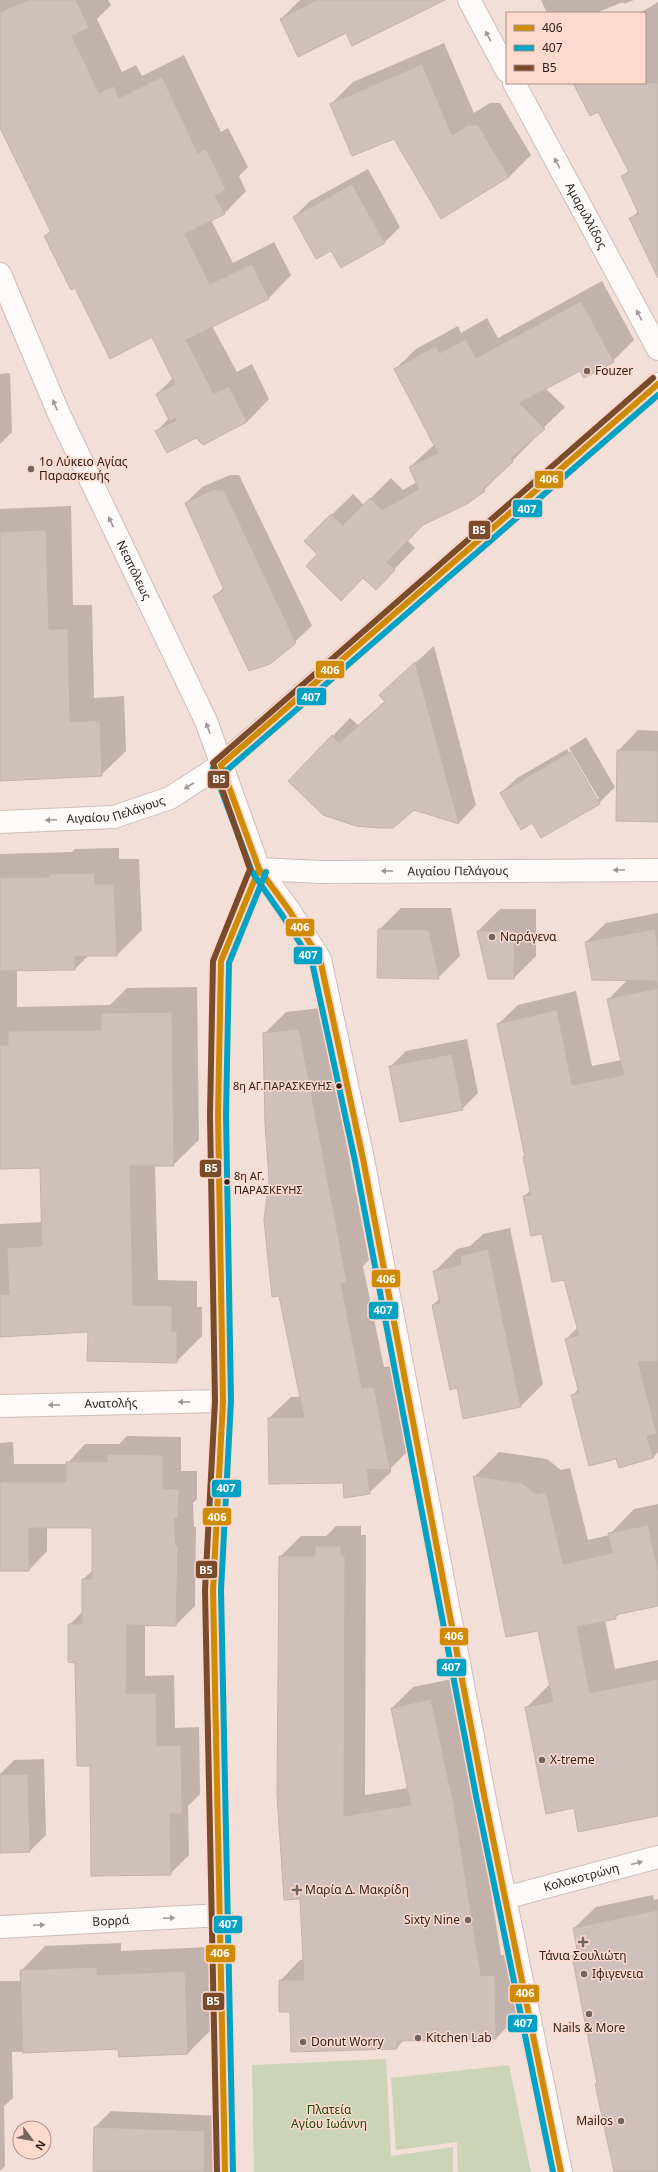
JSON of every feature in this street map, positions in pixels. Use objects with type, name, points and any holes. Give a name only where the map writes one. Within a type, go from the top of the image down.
[{"type":"street","points":[[469,0],[506,68]]},
{"type":"street","name":"Αμαρυλλίδος","points":[[515,84],[658,349]]},
{"type":"street","name":"Νεαπόλεως","points":[[0,274],[59,414],[206,721],[259,869],[289,910],[320,959],[363,1159],[505,1898],[561,2172]]},
{"type":"street","name":"Αιγαίου Πελάγους","points":[[0,822],[114,817],[170,798],[221,765],[658,384]]},
{"type":"street","points":[[225,2172],[221,1915],[213,1590],[223,1402],[218,1115],[221,962],[259,869]]},
{"type":"street","name":"Αιγαίου Πελάγους","points":[[259,869],[321,872],[658,870]]},
{"type":"street","name":"Ανατολής","points":[[0,1406],[223,1402]]},
{"type":"street","name":"Κολοκοτρώνη","points":[[505,1898],[658,1857]]},
{"type":"street","name":"Βορρά","points":[[0,1927],[221,1915]]},
{"type":"green space","name":"Πλατεία Αγίου Ιωάννη","points":[[386,2059],[391,2156],[453,2147],[453,2172],[254,2172],[252,2065]]},
{"type":"green space","points":[[509,2065],[531,2172],[458,2172],[457,2142],[396,2150],[391,2078]]},
{"type":"building","points":[[28,0],[76,0],[89,28],[72,36],[99,93],[114,86],[119,98],[162,77],[198,153],[206,149],[226,190],[215,196],[225,214],[185,234],[210,284],[252,264],[269,299],[186,340],[214,394],[229,386],[247,422],[203,445],[196,438],[167,453],[155,431],[177,420],[175,418],[170,422],[156,394],[175,384],[152,337],[110,359],[75,288],[71,290],[44,236],[51,232],[0,128],[0,12]]},
{"type":"building","points":[[317,0],[445,0],[352,46],[346,33],[298,57],[280,19]]},
{"type":"building","points":[[422,64],[452,135],[468,125],[478,125],[509,177],[441,219],[394,139],[352,156],[330,104]]},
{"type":"building","points":[[658,83],[658,278],[629,218],[639,214],[621,176],[629,172],[598,112],[590,116],[574,84]]},
{"type":"building","points":[[352,184],[385,243],[341,268],[331,251],[316,259],[293,217]]},
{"type":"building","points":[[581,301],[614,362],[584,378],[580,371],[519,403],[545,429],[511,458],[513,462],[483,489],[485,491],[467,504],[423,525],[387,562],[395,570],[376,590],[363,578],[341,601],[306,566],[317,554],[304,541],[331,514],[343,525],[370,498],[382,510],[419,489],[409,467],[438,453],[394,369],[436,346],[440,353],[466,339],[476,358]]},
{"type":"building","points":[[213,490],[224,490],[296,643],[270,664],[249,671],[213,596],[224,590],[185,503]]},
{"type":"building","points":[[46,530],[49,629],[68,629],[70,722],[100,720],[102,776],[0,781],[0,532]]},
{"type":"building","points":[[415,662],[459,824],[414,810],[393,828],[356,826],[323,815],[288,781],[332,735],[339,743],[385,702],[379,695]]},
{"type":"building","points":[[617,750],[658,751],[658,822],[616,821]]},
{"type":"building","points":[[570,752],[600,804],[541,838],[532,823],[521,830],[500,793]]},
{"type":"building","points":[[94,873],[95,884],[114,884],[117,956],[75,956],[75,970],[0,971],[0,878],[49,877],[49,874]]},
{"type":"building","points":[[378,929],[429,930],[439,979],[377,978]]},
{"type":"building","points":[[655,929],[658,948],[658,981],[592,980],[585,942]]},
{"type":"building","points":[[477,931],[515,931],[514,979],[488,979]]},
{"type":"building","points":[[658,988],[658,1361],[638,1362],[657,1434],[647,1436],[653,1458],[619,1468],[616,1459],[589,1466],[571,1395],[579,1393],[565,1339],[579,1335],[564,1280],[552,1282],[542,1234],[531,1236],[523,1196],[531,1195],[523,1157],[525,1157],[497,1024],[557,1010],[572,1085],[624,1075],[607,999]]},
{"type":"building","points":[[172,1012],[174,1166],[130,1166],[133,1305],[172,1306],[172,1332],[177,1331],[177,1363],[87,1361],[88,1332],[0,1337],[0,1295],[9,1294],[7,1248],[42,1246],[40,1168],[0,1169],[0,1045],[8,1045],[8,1031],[101,1030],[101,1013]]},
{"type":"building","points":[[299,1029],[347,1283],[341,1284],[362,1388],[374,1387],[390,1470],[367,1469],[370,1494],[344,1498],[343,1483],[269,1484],[268,1418],[304,1417],[279,1296],[272,1297],[264,1220],[269,1180],[265,1123],[263,1033]]},
{"type":"building","points":[[452,1054],[463,1110],[400,1122],[389,1066]]},
{"type":"building","points":[[488,1249],[521,1407],[463,1419],[457,1388],[450,1390],[432,1305],[440,1303],[433,1271],[461,1265],[460,1256]]},
{"type":"building","points":[[107,1454],[163,1455],[163,1489],[179,1489],[178,1518],[174,1519],[176,1546],[178,1546],[176,1626],[127,1625],[126,1694],[156,1693],[157,1746],[181,1745],[182,1814],[170,1814],[171,1875],[91,1876],[90,1766],[77,1766],[75,1663],[68,1662],[68,1624],[82,1624],[82,1579],[92,1579],[92,1528],[29,1528],[29,1571],[0,1571],[0,1482],[66,1482],[66,1462],[107,1462]]},
{"type":"building","points":[[473,1476],[522,1483],[536,1494],[546,1492],[563,1564],[612,1553],[608,1533],[648,1525],[658,1570],[658,1606],[615,1615],[616,1619],[577,1627],[590,1693],[658,1679],[658,1816],[578,1832],[574,1808],[546,1814],[525,1707],[553,1702],[538,1631],[506,1637]]},
{"type":"building","points":[[315,1546],[341,1546],[341,1555],[345,1555],[344,1816],[411,1805],[391,1708],[431,1699],[454,1806],[481,1976],[495,1975],[496,2039],[397,2041],[397,2049],[291,2052],[290,2012],[279,2012],[279,1980],[304,1980],[300,1899],[284,1900],[277,1794],[279,1556],[315,1556]]},
{"type":"building","points":[[28,1774],[30,1852],[0,1853],[0,1775]]},
{"type":"building","points":[[658,1910],[658,2172],[614,2172],[595,2084],[597,2083],[572,1956],[578,1954],[573,1928]]},
{"type":"building","points":[[97,1967],[97,1975],[185,1971],[188,2054],[119,2057],[118,2049],[23,2053],[20,1970]]},
{"type":"building","points":[[94,2127],[205,2131],[204,2172],[93,2172]]},
{"type":"transit line","name":"Β5","points":[[217,2172],[205,1590],[215,1401],[210,1115],[213,961],[250,869],[213,763],[653,378]]},
{"type":"transit line","name":"406","points":[[221,765],[658,384]]},
{"type":"transit line","name":"407","points":[[226,771],[658,395]]},
{"type":"transit line","name":"406","points":[[221,765],[259,869],[289,910],[320,959],[363,1159],[484,1795],[561,2172]]},
{"type":"transit line","name":"407","points":[[213,768],[252,872],[312,962],[355,1161],[476,1796],[553,2172]]},
{"type":"transit line","name":"406","points":[[225,2172],[213,1590],[223,1401],[218,1115],[221,961],[259,869]]},
{"type":"transit line","name":"407","points":[[233,2172],[221,1590],[231,1401],[226,1115],[229,963],[266,872]]},
{"type":"place","name":"Fouzer","points":[[587,371]]},
{"type":"place","name":"1ο Λύκειο Αγίας Παρασκευής","points":[[31,469]]},
{"type":"place","name":"Ναράγενα","points":[[492,937]]},
{"type":"place","name":"8η ΑΓ.ΠΑΡΑΣΚΕΥΗΣ","points":[[339,1086]]},
{"type":"place","name":"8η ΑΓ. ΠΑΡΑΣΚΕΥΗΣ","points":[[227,1182]]},
{"type":"place","name":"X-treme","points":[[542,1760]]},
{"type":"place","name":"Μαρία Δ. Μακρίδη","points":[[297,1890]]},
{"type":"place","name":"Sixty Nine","points":[[468,1920]]},
{"type":"place","name":"Τάνια Σουλιώτη","points":[[583,1942]]},
{"type":"place","name":"Ιφιγενεια","points":[[584,1974]]},
{"type":"place","name":"Nails & More","points":[[589,2014]]},
{"type":"place","name":"Kitchen Lab","points":[[418,2038]]},
{"type":"place","name":"Donut Worry","points":[[303,2042]]},
{"type":"place","name":"Mailos","points":[[621,2121]]}]
